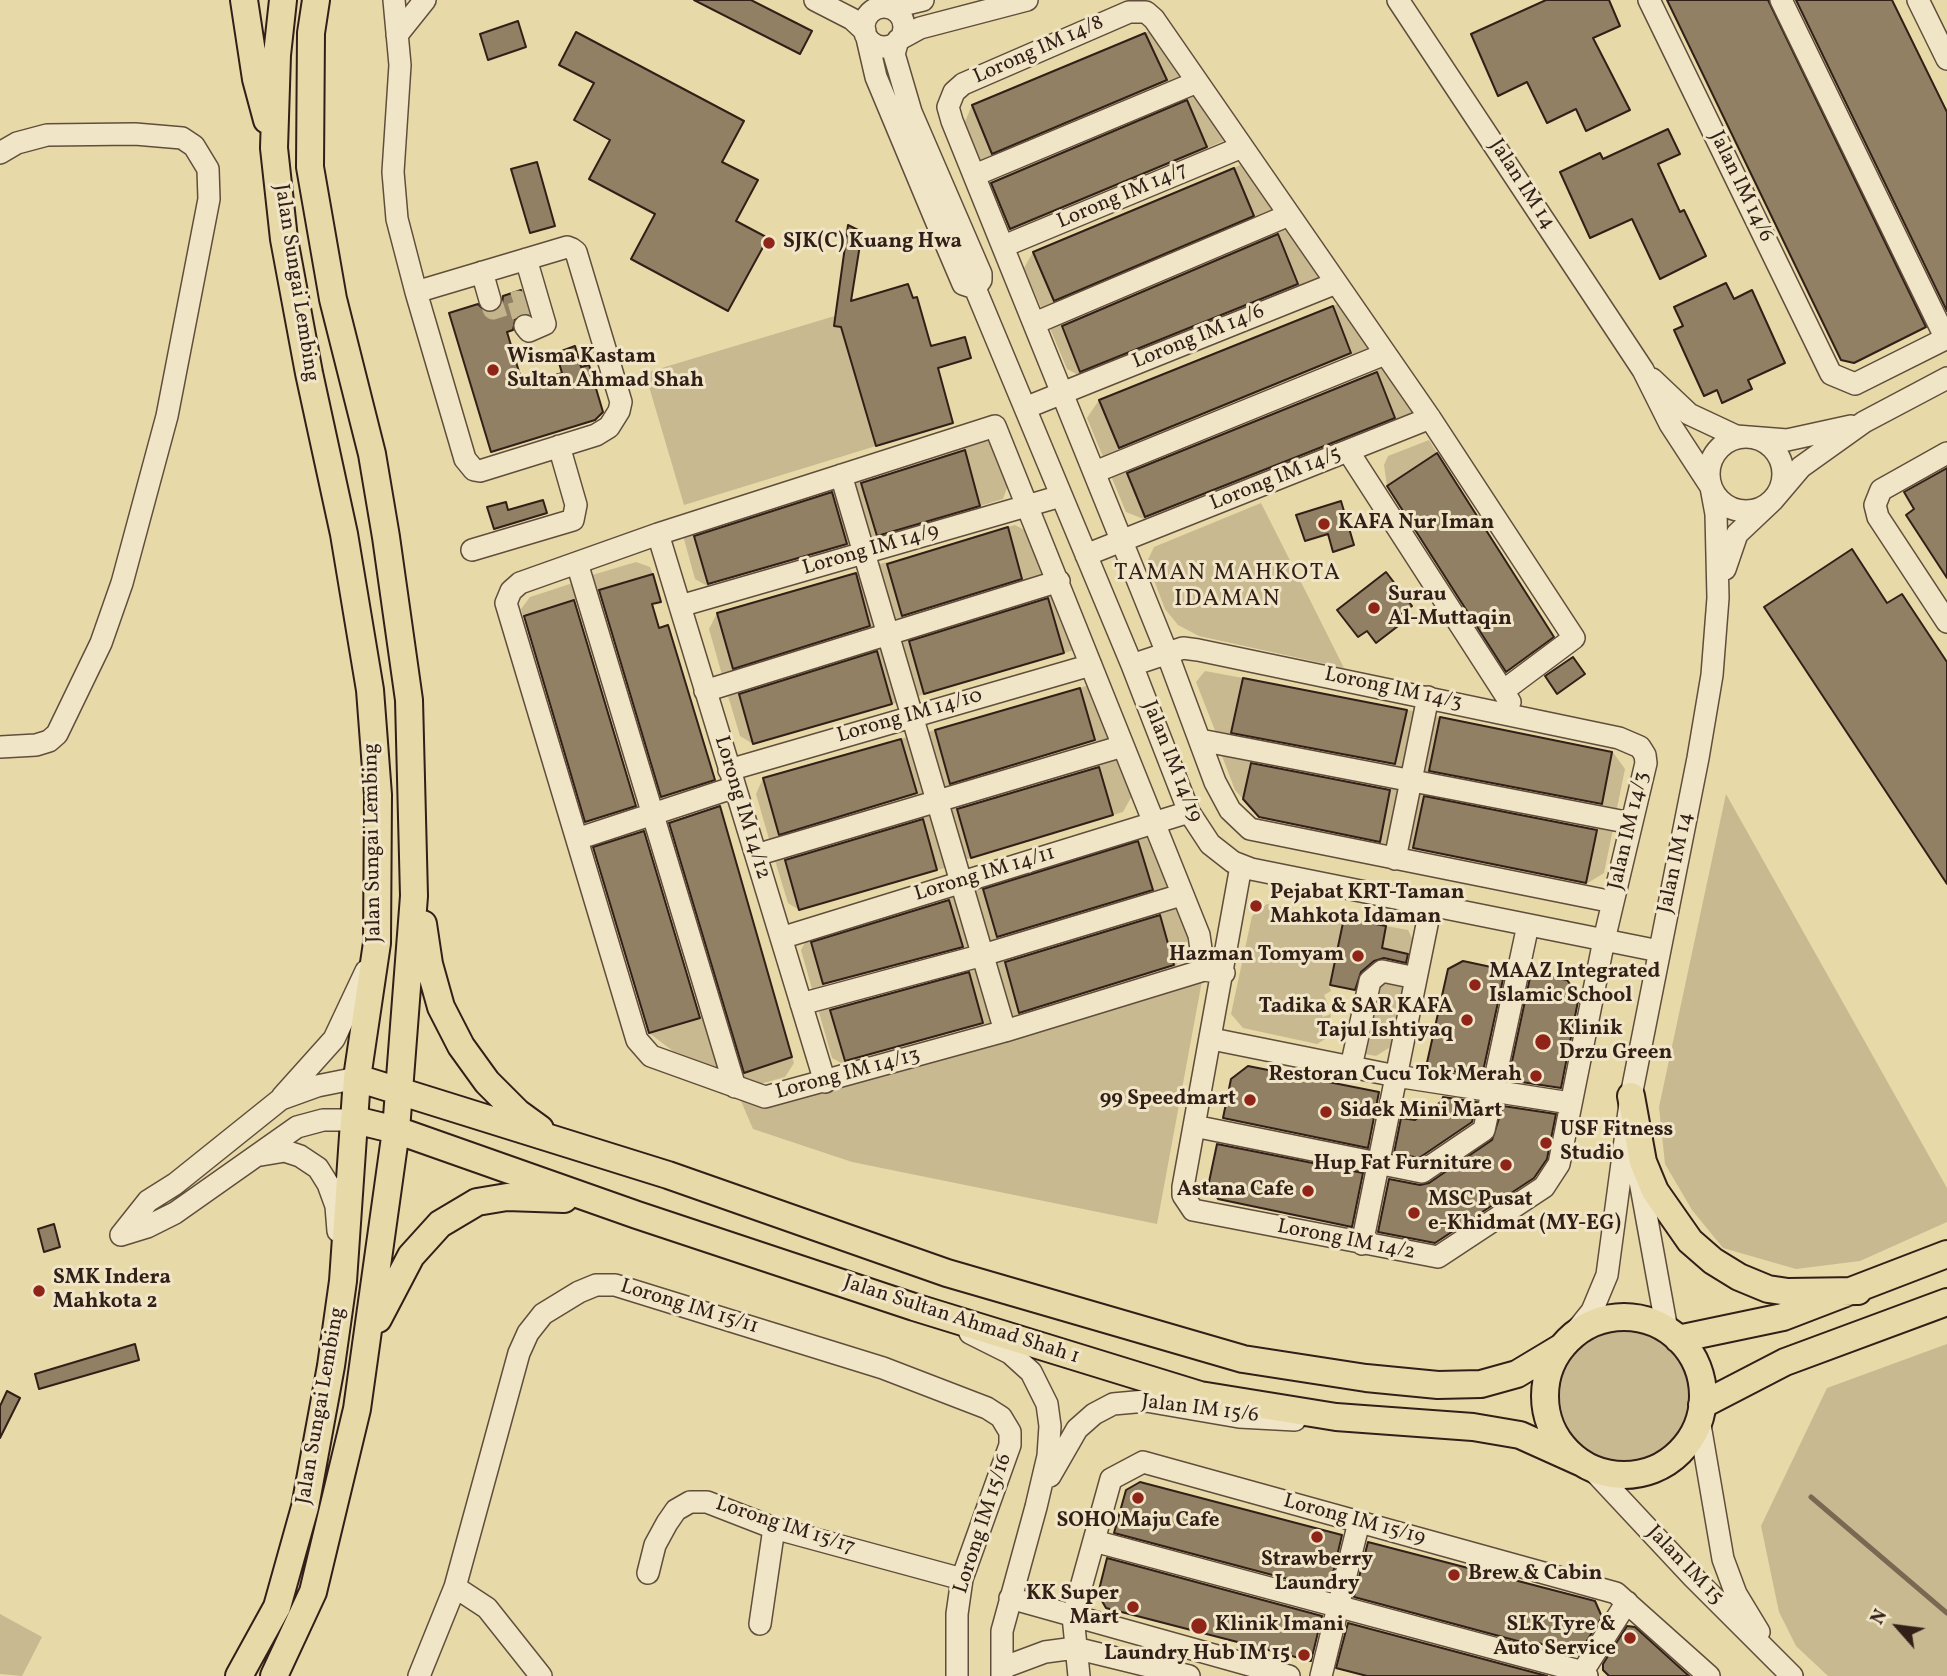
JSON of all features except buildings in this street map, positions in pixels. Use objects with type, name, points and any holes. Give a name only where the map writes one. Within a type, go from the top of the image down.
[{"type":"main road","points":[[244,0],[256,79],[274,148]]},
{"type":"main road","name":"Jalan Sungai Lembing","points":[[239,1676],[277,1607],[305,1507],[331,1366],[342,1282],[357,1078],[377,943],[378,795],[370,690],[344,534],[309,373],[284,239],[274,148],[277,55],[283,0]]},
{"type":"main road","name":"Jalan Sungai Lembing","points":[[274,1676],[313,1592],[354,1421],[369,1338],[400,1093],[414,896],[409,700],[388,551],[372,454],[332,299],[310,167],[312,33],[316,0]]},
{"type":"main road","points":[[414,896],[423,920],[429,964],[441,1007],[461,1046],[487,1082],[518,1114],[554,1139]]},
{"type":"main road","name":"Jalan Sultan Ahmad Shah 1","points":[[357,1078],[668,1175],[947,1273],[1243,1359],[1366,1378],[1438,1385],[1481,1384],[1517,1374],[1567,1342]]},
{"type":"main road","points":[[1631,1096],[1643,1163],[1655,1191],[1671,1217],[1706,1254],[1740,1277],[1768,1289],[1788,1292],[1858,1291]]},
{"type":"main road","name":"Jalan Sultan Ahmad Shah 1","points":[[355,1119],[396,1129],[637,1215],[914,1307],[1200,1395],[1336,1417],[1473,1427],[1520,1435],[1587,1466]]},
{"type":"main road","points":[[369,1338],[411,1256],[440,1224],[477,1202],[507,1197],[550,1197],[637,1215]]},
{"type":"main road","points":[[1673,1334],[1783,1317],[1858,1291],[1947,1254]]},
{"type":"main road","points":[[1701,1412],[1785,1362],[1947,1302]]},
{"type":"main road","points":[[1626,1317],[1647,1321],[1673,1334],[1695,1362],[1703,1390],[1701,1412],[1689,1439],[1675,1456],[1650,1471],[1622,1476],[1587,1466],[1558,1441],[1546,1413],[1547,1379],[1567,1342],[1597,1322],[1626,1317]]},
{"type":"street","points":[[394,0],[400,70],[393,188],[397,219],[416,292],[468,465],[481,471],[596,435],[608,427],[621,402],[576,252],[567,247],[416,292]]},
{"type":"street","points":[[397,35],[425,0]]},
{"type":"street","points":[[815,0],[852,19],[872,43],[886,47],[920,28],[1027,0]]},
{"type":"street","points":[[881,5],[903,21],[902,34],[894,54],[896,69],[981,274],[981,281],[975,288],[963,284],[880,104],[870,59],[866,34],[867,17],[881,5],[923,0]]},
{"type":"street","name":"Jalan IM 14","points":[[1398,0],[1643,370]]},
{"type":"street","name":"Jalan IM 14/6","points":[[1648,0],[1831,374],[1855,384],[1947,338]]},
{"type":"street","points":[[1781,0],[1947,338]]},
{"type":"street","points":[[1918,0],[1945,48]]},
{"type":"street","name":"Lorong IM 14/8","points":[[952,121],[949,99],[963,84],[1129,12],[1146,12],[1154,19],[1197,82]]},
{"type":"street","points":[[975,175],[1197,82],[1430,418],[1574,638],[1503,691]]},
{"type":"street","name":"Jalan IM 14/19","points":[[952,121],[1095,472],[1215,782],[1230,810],[1250,829],[1613,902]]},
{"type":"street","points":[[0,153],[17,144],[47,135],[135,134],[182,138],[194,146],[208,169],[209,199],[167,415],[126,570],[101,643],[57,734],[49,741],[36,745],[0,747]]},
{"type":"street","name":"Lorong IM 14/7","points":[[1004,246],[1242,147]]},
{"type":"street","points":[[1035,323],[1289,215]]},
{"type":"street","points":[[526,259],[545,324],[529,331],[526,326]]},
{"type":"street","points":[[482,272],[490,300]]},
{"type":"street","name":"Lorong IM 14/6","points":[[1025,408],[1336,283]]},
{"type":"street","name":"Jalan IM 14/19","points":[[975,288],[1132,665],[1189,812],[1205,839],[1224,856],[1241,866],[1659,951]]},
{"type":"street","points":[[1095,472],[1385,354]]},
{"type":"street","points":[[1643,370],[1689,414],[1718,429],[1770,445],[1782,465],[1780,489],[1773,500],[1763,508],[1738,511],[1717,498],[1670,424],[1643,370]]},
{"type":"street","points":[[1711,487],[1711,463],[1716,452],[1735,439],[1798,439],[1864,422],[1947,378]]},
{"type":"street","name":"Lorong IM 14/5","points":[[1086,555],[1430,418]]},
{"type":"street","name":"Jalan IM 14","points":[[1718,598],[1737,534],[1773,500],[1801,467],[1864,422]]},
{"type":"street","points":[[735,1087],[577,563],[991,425],[999,430],[1181,895],[1214,971]]},
{"type":"street","points":[[472,550],[573,520],[576,505],[559,446]]},
{"type":"street","points":[[1348,451],[1521,718]]},
{"type":"street","points":[[1947,453],[1881,490],[1875,505],[1878,517],[1947,622]]},
{"type":"street","points":[[841,475],[1006,1031]]},
{"type":"street","name":"Jalan IM 14","points":[[1567,1342],[1592,1311],[1607,1275],[1631,1096],[1712,675],[1719,544],[1711,487]]},
{"type":"street","name":"Lorong IM 14/9","points":[[680,606],[1062,496]]},
{"type":"street","name":"Lorong IM 14/12","points":[[658,534],[825,1082]]},
{"type":"street","name":"Lorong IM 14/13","points":[[577,563],[520,583],[506,603],[637,1040],[651,1056],[765,1097],[1214,971]]},
{"type":"street","points":[[705,691],[1059,581]]},
{"type":"street","name":"Lorong IM 14/3","points":[[1167,653],[1183,648],[1211,652],[1619,738]]},
{"type":"street","points":[[1132,665],[1167,653]]},
{"type":"street","name":"Lorong IM 14/10","points":[[577,839],[653,813],[732,779],[913,716],[1091,665]]},
{"type":"street","points":[[1395,859],[1428,697]]},
{"type":"street","name":"Jalan IM 14/3","points":[[1604,940],[1645,755],[1632,741],[1619,738]]},
{"type":"street","points":[[1200,740],[1631,823]]},
{"type":"street","points":[[756,855],[1123,746]]},
{"type":"street","name":"Lorong IM 14/11","points":[[781,938],[1189,812]]},
{"type":"street","points":[[1241,866],[1214,971],[1212,1039],[1195,1126],[1422,1172],[1484,1130],[1528,925]]},
{"type":"street","points":[[801,1004],[983,955],[1181,895]]},
{"type":"street","points":[[1362,1244],[1431,905]]},
{"type":"street","name":"Lorong IM 14/2","points":[[1195,1126],[1183,1187],[1187,1203],[1202,1214],[1438,1256],[1544,1187],[1559,1164],[1604,940]]},
{"type":"street","points":[[355,1119],[323,1120],[297,1128],[175,1213],[147,1227],[121,1235],[148,1201],[175,1184],[281,1099],[334,1039],[350,1010],[377,943]]},
{"type":"street","points":[[1351,1067],[1370,981],[1382,971],[1416,978]]},
{"type":"street","points":[[1212,1039],[1396,1076],[1570,1103]]},
{"type":"street","points":[[281,1099],[317,1086],[357,1078]]},
{"type":"street","name":"Jalan IM 14","points":[[1628,1127],[1673,1334]]},
{"type":"street","points":[[261,1155],[285,1151],[300,1156],[318,1168],[328,1184],[336,1206],[342,1282]]},
{"type":"street","name":"Lorong IM 15/11","points":[[419,1676],[455,1587],[519,1353],[543,1314],[579,1292],[596,1285],[614,1284],[883,1368],[987,1408],[1001,1417]]},
{"type":"street","name":"Jalan IM 15/6","points":[[914,1307],[1010,1353],[1031,1372],[1040,1387],[1050,1426],[1048,1456],[1002,1631],[1002,1672]]},
{"type":"street","name":"Jalan IM 15/6","points":[[1036,1507],[1077,1429],[1094,1414],[1113,1404],[1146,1401],[1239,1417],[1278,1420],[1336,1417]]},
{"type":"street","name":"Jalan IM 15","points":[[1701,1412],[1723,1559],[1736,1594],[1777,1661]]},
{"type":"street","name":"Lorong IM 15/16","points":[[957,1676],[957,1614],[962,1579],[1010,1445],[1010,1432],[1001,1417]]},
{"type":"street","name":"Lorong IM 15/19","points":[[1075,1648],[1073,1616],[1111,1479],[1143,1462],[1616,1593],[1709,1676]]},
{"type":"street","name":"Jalan IM 15","points":[[1587,1466],[1692,1577],[1792,1676]]},
{"type":"street","name":"Lorong IM 15/17","points":[[648,1573],[655,1545],[676,1510],[690,1502],[707,1502],[774,1528],[962,1579]]},
{"type":"street","points":[[1321,1676],[1359,1522]]},
{"type":"street","points":[[760,1624],[774,1528]]},
{"type":"street","points":[[1094,1541],[1583,1675],[1627,1602]]},
{"type":"street","points":[[455,1587],[487,1608],[541,1676]]},
{"type":"street","points":[[1010,1598],[1289,1676]]},
{"type":"street","points":[[1002,1672],[1045,1652],[1075,1648],[1161,1672],[1189,1676]]},
{"type":"street","points":[[1075,1648],[1079,1676]]},
{"type":"shaded area","points":[[1153,29],[1187,79],[1170,87],[1145,33]]},
{"type":"shaded area","points":[[1193,88],[1228,139],[1207,148],[1184,92]]},
{"type":"shaded area","points":[[972,105],[994,159],[981,165],[964,124]]},
{"type":"shaded area","points":[[1244,163],[1278,213],[1257,222],[1234,168]]},
{"type":"shaded area","points":[[1288,228],[1322,278],[1299,288],[1277,232]]},
{"type":"shaded area","points":[[1033,252],[1056,306],[1043,312],[1024,268]]},
{"type":"shaded area","points":[[1339,303],[1373,353],[1354,361],[1333,306]]},
{"type":"shaded area","points":[[838,315],[876,446],[684,505],[645,373]]},
{"type":"shaded area","points":[[1060,321],[1082,377],[1067,369],[1049,326]]},
{"type":"shaded area","points":[[1379,362],[1413,413],[1396,420],[1374,364]]},
{"type":"shaded area","points":[[1099,400],[1121,455],[1105,462],[1087,418]]},
{"type":"shaded area","points":[[995,439],[1010,479],[1003,499],[980,506],[964,448]]},
{"type":"shaded area","points":[[1429,440],[1437,453],[1387,486],[1384,465],[1388,456]]},
{"type":"shaded area","points":[[1124,465],[1146,520],[1126,512],[1109,471]]},
{"type":"shaded area","points":[[860,478],[877,536],[866,539],[850,481]]},
{"type":"shaded area","points":[[839,487],[855,545],[847,547],[831,489]]},
{"type":"shaded area","points":[[1261,503],[1344,668],[1199,636],[1178,625],[1165,609],[1147,562],[1154,547]]},
{"type":"shaded area","points":[[1015,525],[1032,534],[1050,578],[1024,586],[1008,527]]},
{"type":"shaded area","points":[[692,529],[709,587],[695,579],[682,532]]},
{"type":"shaded area","points":[[636,562],[650,567],[653,574],[594,592],[589,576]]},
{"type":"shaded area","points":[[887,562],[903,620],[892,623],[876,565]]},
{"type":"shaded area","points":[[863,571],[880,629],[872,631],[856,573]]},
{"type":"shaded area","points":[[576,582],[581,598],[523,617],[521,609],[530,597]]},
{"type":"shaded area","points":[[1055,593],[1078,649],[1064,653],[1047,595]]},
{"type":"shaded area","points":[[717,613],[733,671],[722,675],[709,629]]},
{"type":"shaded area","points":[[907,637],[924,694],[914,698],[897,640]]},
{"type":"shaded area","points":[[883,644],[899,702],[892,704],[875,646]]},
{"type":"shaded area","points":[[1205,671],[1243,678],[1229,740],[1218,738],[1196,682]]},
{"type":"shaded area","points":[[1092,684],[1114,741],[1097,746],[1080,688]]},
{"type":"shaded area","points":[[737,686],[753,744],[740,736],[726,689]]},
{"type":"shaded area","points":[[1407,710],[1419,712],[1405,775],[1394,773]]},
{"type":"shaded area","points":[[1430,715],[1440,717],[1427,781],[1417,779]]},
{"type":"shaded area","points":[[935,730],[952,788],[941,791],[925,733]]},
{"type":"shaded area","points":[[909,736],[926,794],[918,797],[901,739]]},
{"type":"shaded area","points":[[1219,748],[1253,754],[1243,799],[1235,790]]},
{"type":"shaded area","points":[[1612,751],[1625,769],[1615,818],[1599,815]]},
{"type":"shaded area","points":[[1119,753],[1134,792],[1123,812],[1113,815],[1097,760]]},
{"type":"shaded area","points":[[763,778],[779,837],[769,839],[756,794]]},
{"type":"shaded area","points":[[1392,780],[1404,782],[1391,845],[1379,843]]},
{"type":"shaded area","points":[[1416,784],[1426,786],[1413,849],[1403,847]]},
{"type":"shaded area","points":[[1726,794],[1947,1188],[1947,1222],[1860,1261],[1796,1269],[1723,1248],[1692,1210],[1665,1164],[1659,1107]]},
{"type":"shaded area","points":[[955,800],[971,858],[961,861],[944,803]]},
{"type":"shaded area","points":[[929,809],[945,868],[937,870],[921,812]]},
{"type":"shaded area","points":[[1599,822],[1614,824],[1604,873],[1586,884]]},
{"type":"shaded area","points":[[1146,837],[1155,844],[1174,892],[1155,897],[1138,840]]},
{"type":"shaded area","points":[[782,852],[799,910],[788,903],[773,854]]},
{"type":"shaded area","points":[[982,885],[998,943],[988,946],[971,888]]},
{"type":"shaded area","points":[[956,892],[972,950],[964,953],[948,895]]},
{"type":"shaded area","points":[[1179,904],[1190,934],[1175,968],[1159,910]]},
{"type":"shaded area","points":[[1267,904],[1344,918],[1329,986],[1331,991],[1324,995],[1328,1004],[1320,1008],[1323,1017],[1331,1014],[1327,1038],[1317,1044],[1243,1028],[1231,1014],[1252,916]]},
{"type":"shaded area","points":[[1386,926],[1408,930],[1413,940],[1410,954],[1382,948]]},
{"type":"shaded area","points":[[809,935],[826,993],[814,996],[801,950]]},
{"type":"shaded area","points":[[1003,955],[1019,1014],[1008,1017],[992,959]]},
{"type":"shaded area","points":[[975,964],[992,1022],[984,1025],[968,966]]},
{"type":"shaded area","points":[[1204,970],[1157,1224],[852,1162],[753,1129],[735,1087],[765,1097]]},
{"type":"shaded area","points":[[1387,981],[1404,984],[1392,1046],[1376,1056],[1365,1054],[1379,988]]},
{"type":"shaded area","points":[[829,1007],[845,1065],[832,1058],[818,1009]]},
{"type":"shaded area","points":[[707,1016],[722,1069],[673,1051],[649,1033]]},
{"type":"shaded area","points":[[792,1057],[794,1063],[785,1077],[760,1084],[737,1075]]},
{"type":"shaded area","points":[[1625,1331],[1650,1336],[1671,1350],[1685,1371],[1690,1396],[1685,1421],[1671,1442],[1650,1456],[1625,1461],[1600,1456],[1579,1442],[1565,1421],[1560,1396],[1565,1371],[1579,1350],[1600,1336]]},
{"type":"shaded area","points":[[1947,1344],[1947,1676],[1828,1676],[1796,1646],[1779,1612],[1761,1526],[1827,1388]]},
{"type":"shaded area","points":[[0,1614],[42,1637],[22,1676],[0,1674]]},
{"type":"waterway","points":[[1811,1497],[1947,1613]]},
{"type":"tunnel","points":[[490,300],[493,309],[518,301],[525,326]]},
{"type":"place","name":"SJK(C) Kuang Hwa","points":[[769,243]]},
{"type":"place","name":"Wisma Kastam Sultan Ahmad Shah","points":[[493,370]]},
{"type":"place","name":"KAFA Nur Iman","points":[[1324,524]]},
{"type":"place","name":"Surau Al-Muttaqin","points":[[1374,608]]},
{"type":"place","name":"Pejabat KRT-Taman Mahkota Idaman","points":[[1256,906]]},
{"type":"place","name":"Hazman Tomyam","points":[[1358,956]]},
{"type":"place","name":"MAAZ Integrated Islamic School","points":[[1475,985]]},
{"type":"place","name":"Tadika & SAR KAFA Tajul Ishtiyaq","points":[[1467,1020]]},
{"type":"place","name":"Klinik Drzu Green","points":[[1543,1042]]},
{"type":"place","name":"Restoran Cucu Tok Merah","points":[[1536,1076]]},
{"type":"place","name":"99 Speedmart","points":[[1250,1100]]},
{"type":"place","name":"Sidek Mini Mart","points":[[1326,1112]]},
{"type":"place","name":"USF Fitness Studio","points":[[1546,1143]]},
{"type":"place","name":"Hup Fat Furniture","points":[[1506,1165]]},
{"type":"place","name":"Astana Cafe","points":[[1308,1191]]},
{"type":"place","name":"MSC Pusat e-Khidmat (MY-EG)","points":[[1414,1213]]},
{"type":"place","name":"SMK Indera Mahkota 2","points":[[39,1291]]},
{"type":"place","name":"SOHO Maju Cafe","points":[[1138,1498]]},
{"type":"place","name":"Strawberry Laundry","points":[[1317,1537]]},
{"type":"place","name":"Brew & Cabin","points":[[1454,1575]]},
{"type":"place","name":"KK Super Mart","points":[[1133,1607]]},
{"type":"place","name":"Klinik Imani","points":[[1199,1626]]},
{"type":"place","name":"SLK Tyre & Auto Service","points":[[1630,1638]]},
{"type":"place","name":"Laundry Hub IM 15","points":[[1304,1655]]},
{"type":"district","name":"TAMAN MAHKOTA IDAMAN","points":[[1228,588]]}]
